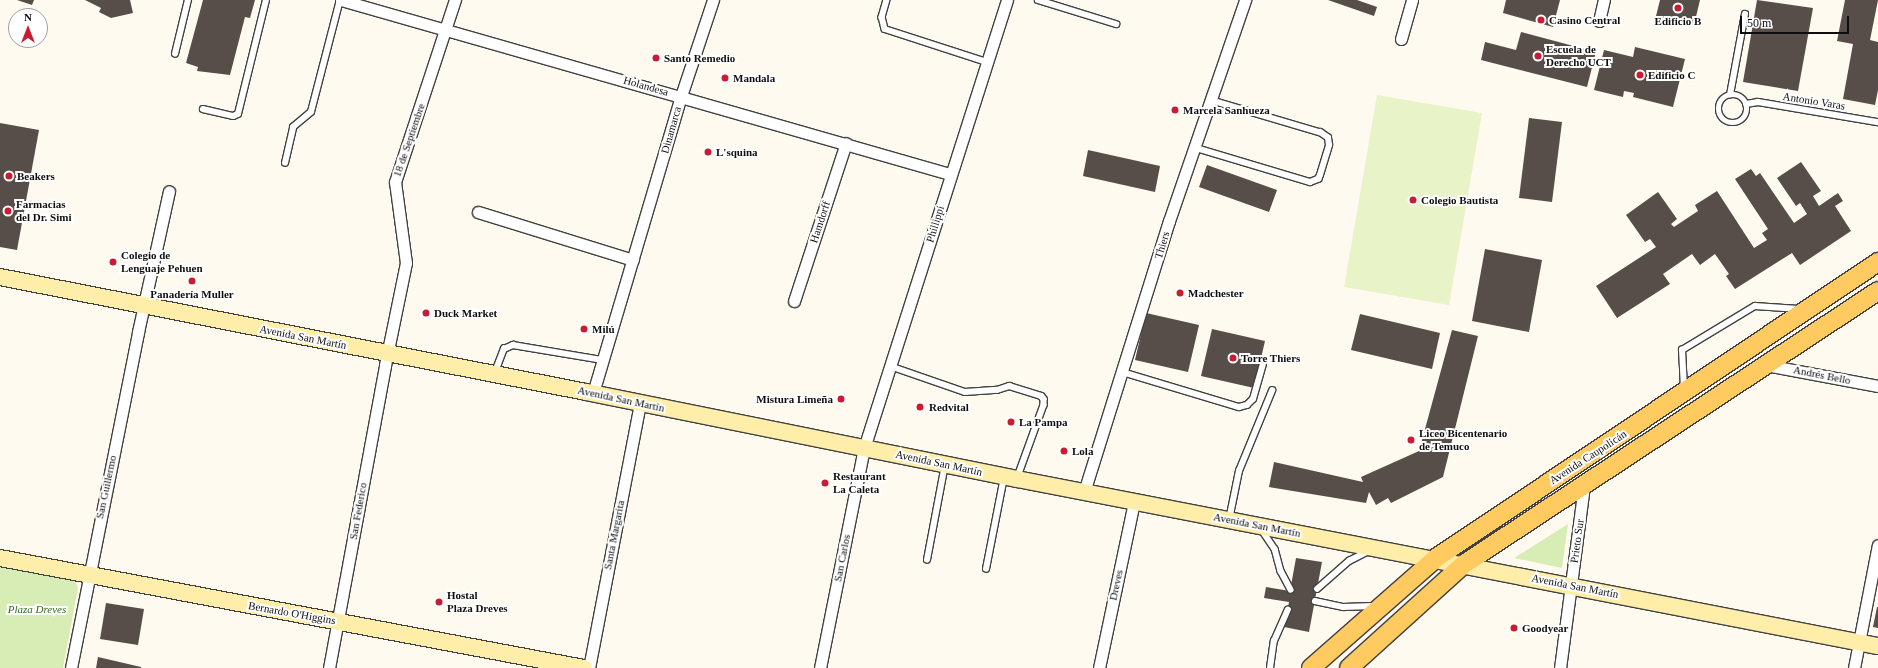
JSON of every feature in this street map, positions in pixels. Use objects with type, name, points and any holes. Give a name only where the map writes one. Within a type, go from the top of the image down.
[{"type":"main road","name":"Avenida Caupolicán","points":[[1311,668],[1436,558],[1685,394],[1878,262]]},
{"type":"main road","name":"Avenida San Martín","points":[[0,277],[387,354],[593,393],[1010,478],[1436,558],[1878,646]]},
{"type":"main road","name":"Avenida Caupolicán","points":[[1349,668],[1464,564],[1878,291]]},
{"type":"main road","name":"Bernardo O'Higgins","points":[[0,558],[584,668]]},
{"type":"street","name":"Holandesa","points":[[340,0],[447,29],[950,174]]},
{"type":"street","name":"18 de Septiembre","points":[[387,354],[406,263],[395,182],[447,29],[455,0]]},
{"type":"street","name":"Dinamarca","points":[[593,393],[681,96],[713,0]]},
{"type":"street","name":"Phillippi","points":[[864,448],[950,174],[1007,0]]},
{"type":"street","name":"Thiers","points":[[1084,492],[1122,372],[1245,0]]},
{"type":"street","points":[[1401,39],[1412,0]]},
{"type":"street","points":[[1599,21],[1604,0]]},
{"type":"street","name":"Hamdorff","points":[[794,301],[846,143]]},
{"type":"street","name":"San Guillermo","points":[[71,668],[88,575],[143,306],[169,191]]},
{"type":"street","points":[[478,212],[633,260]]},
{"type":"street","name":"San Federico","points":[[329,668],[387,354]]},
{"type":"street","name":"Andrés Bello","points":[[1766,364],[1878,386]]},
{"type":"street","name":"Santa Margarita","points":[[589,668],[640,403]]},
{"type":"street","name":"San Carlos","points":[[820,668],[864,448]]},
{"type":"street","name":"Prieto Sur","points":[[1560,668],[1584,486]]},
{"type":"street","name":"Dreves","points":[[1099,668],[1134,502]]},
{"type":"street","points":[[1854,668],[1878,545]]},
{"type":"lane","points":[[175,54],[188,0]]},
{"type":"lane","points":[[203,109],[233,116],[238,114],[266,0]]},
{"type":"lane","points":[[285,163],[293,128],[311,112],[340,0]]},
{"type":"lane","points":[[887,0],[882,17],[885,29],[987,62]]},
{"type":"lane","points":[[1038,0],[1116,24]]},
{"type":"lane","points":[[1730,95],[1745,14]]},
{"type":"lane","points":[[1730,95],[1741,97],[1746,104],[1747,112],[1741,121],[1730,123],[1725,121],[1718,112],[1718,106],[1724,97],[1730,95]]},
{"type":"lane","points":[[1196,148],[1310,182],[1318,180],[1320,175],[1329,145],[1328,138],[1321,133],[1212,101]]},
{"type":"lane","name":"Antonio Varas","points":[[1746,104],[1758,102],[1878,122]]},
{"type":"lane","points":[[1685,394],[1682,350],[1755,306],[1808,310]]},
{"type":"lane","points":[[495,374],[502,353],[513,345],[603,360]]},
{"type":"lane","points":[[890,366],[965,392],[997,390],[1009,386],[1041,396],[1044,399],[1044,405],[1010,478],[986,569]]},
{"type":"lane","points":[[1122,372],[1239,407],[1247,405],[1253,399],[1262,366]]},
{"type":"lane","points":[[1229,520],[1239,471],[1272,391]]},
{"type":"lane","points":[[927,560],[945,464]]},
{"type":"lane","points":[[1257,525],[1275,549],[1281,571],[1290,590]]},
{"type":"lane","points":[[1317,589],[1348,561],[1371,551],[1383,549]]},
{"type":"lane","points":[[1315,601],[1343,607],[1381,606]]},
{"type":"lane","points":[[1270,668],[1274,641],[1288,610]]},
{"type":"green space","name":"Colegio Bautista","points":[[1377,95],[1482,113],[1449,305],[1344,287]]},
{"type":"green space","points":[[1568,524],[1562,568],[1514,558]]},
{"type":"green space","name":"Plaza Dreves","points":[[0,564],[71,578],[76,583],[78,588],[63,668],[0,668]]},
{"type":"building","points":[[17,0],[34,0],[32,5]]},
{"type":"building","points":[[85,0],[130,0],[133,13],[111,18],[99,12],[101,8]]},
{"type":"building","points":[[203,0],[255,0],[250,18],[245,17],[230,75],[197,71],[198,67],[186,63]]},
{"type":"building","points":[[1328,0],[1357,0],[1377,7],[1374,16]]},
{"type":"building","name":"Casino Central","points":[[1506,0],[1560,0],[1553,27],[1503,13]]},
{"type":"building","name":"Edificio B","points":[[1660,0],[1700,0],[1694,25],[1656,16]]},
{"type":"building","points":[[1757,0],[1813,8],[1798,91],[1743,82]]},
{"type":"building","points":[[1845,0],[1878,0],[1870,40],[1878,42],[1878,90],[1875,105],[1843,99],[1853,44],[1837,41]]},
{"type":"building","name":"Escuela de Derecho UCT","points":[[1521,32],[1596,52],[1587,87],[1481,60],[1485,42],[1516,50]]},
{"type":"building","name":"Edificio C","points":[[1635,47],[1685,59],[1673,107],[1633,97],[1634,93],[1624,91],[1623,97],[1594,90],[1604,50],[1633,57]]},
{"type":"building","points":[[1529,118],[1562,122],[1552,202],[1519,198]]},
{"type":"building","points":[[0,123],[39,130],[17,250],[0,247]]},
{"type":"building","points":[[1088,150],[1160,166],[1155,192],[1083,176]]},
{"type":"building","points":[[1801,162],[1821,191],[1813,196],[1819,206],[1838,193],[1843,201],[1835,206],[1851,231],[1800,265],[1792,253],[1735,289],[1726,276],[1729,274],[1715,254],[1700,265],[1692,254],[1663,274],[1670,284],[1617,318],[1596,286],[1656,247],[1650,239],[1645,242],[1626,215],[1658,192],[1677,219],[1671,224],[1674,227],[1698,211],[1695,205],[1717,191],[1754,248],[1767,240],[1762,233],[1768,229],[1735,179],[1751,169],[1756,176],[1760,173],[1794,223],[1807,214],[1800,203],[1796,206],[1777,178]]},
{"type":"building","points":[[1207,165],[1277,190],[1269,212],[1199,187]]},
{"type":"building","points":[[1485,249],[1542,260],[1529,332],[1472,321]]},
{"type":"building","points":[[1146,313],[1199,325],[1188,372],[1135,360]]},
{"type":"building","points":[[1360,314],[1440,333],[1432,369],[1351,350]]},
{"type":"building","name":"Torre Thiers","points":[[1212,329],[1265,341],[1254,388],[1201,376]]},
{"type":"building","points":[[1452,330],[1478,336],[1443,477],[1391,503],[1388,498],[1376,505],[1369,492],[1366,503],[1269,487],[1274,462],[1363,482],[1361,477],[1419,451]]},
{"type":"building","points":[[1296,558],[1322,562],[1309,632],[1284,627],[1289,602],[1264,598],[1266,587],[1290,591]]},
{"type":"building","points":[[106,603],[144,609],[138,645],[100,639]]},
{"type":"building","points":[[1878,607],[1878,628],[1873,627]]},
{"type":"building","points":[[98,657],[141,667],[141,668],[96,668]]},
{"type":"place","name":"Edificio B","points":[[1678,8]]},
{"type":"place","name":"Casino Central","points":[[1541,20]]},
{"type":"place","name":"Escuela de Derecho UCT","points":[[1538,56]]},
{"type":"place","name":"Santo Remedio","points":[[656,58]]},
{"type":"place","name":"Edificio C","points":[[1640,75]]},
{"type":"place","name":"Mandala","points":[[725,78]]},
{"type":"place","name":"Marcela Sanhueza","points":[[1175,110]]},
{"type":"place","name":"L'squina","points":[[708,152]]},
{"type":"place","name":"Beakers","points":[[9,176]]},
{"type":"place","name":"Colegio Bautista","points":[[1413,200]]},
{"type":"place","name":"Farmacias del Dr. Simi","points":[[8,211]]},
{"type":"place","name":"Colegio de Lenguaje Pehuen","points":[[113,262]]},
{"type":"place","name":"Panadería Muller","points":[[192,281]]},
{"type":"place","name":"Madchester","points":[[1180,293]]},
{"type":"place","name":"Duck Market","points":[[426,313]]},
{"type":"place","name":"Milú","points":[[584,329]]},
{"type":"place","name":"Torre Thiers","points":[[1233,358]]},
{"type":"place","name":"Mistura Limeña","points":[[841,399]]},
{"type":"place","name":"Redvital","points":[[920,407]]},
{"type":"place","name":"La Pampa","points":[[1011,422]]},
{"type":"place","name":"Liceo Bicentenario de Temuco","points":[[1411,440]]},
{"type":"place","name":"Lola","points":[[1064,451]]},
{"type":"place","name":"Restaurant La Caleta","points":[[825,483]]},
{"type":"place","name":"Hostal Plaza Dreves","points":[[439,602]]},
{"type":"place","name":"Goodyear","points":[[1514,628]]}]
